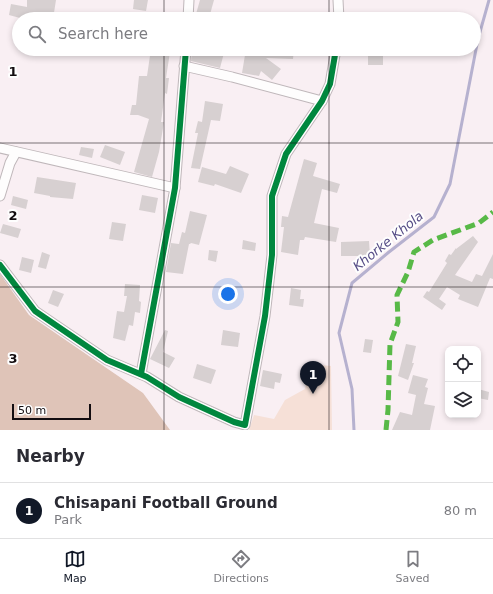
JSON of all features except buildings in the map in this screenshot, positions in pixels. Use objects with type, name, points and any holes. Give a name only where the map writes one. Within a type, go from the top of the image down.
[{"type":"street","points":[[189,12],[190,0]]},
{"type":"street","points":[[338,0],[339,12]]},
{"type":"street","points":[[141,374],[175,188],[185,56]]},
{"type":"street","points":[[0,264],[35,312],[107,360],[141,374],[179,397],[234,422],[245,425],[265,316],[272,255],[272,196],[286,154],[322,101],[330,84],[335,56]]},
{"type":"street","points":[[184,66],[232,76],[322,101]]},
{"type":"street","points":[[0,148],[175,188]]},
{"type":"street","points":[[0,196],[10,163],[16,152]]},
{"type":"shaded area","points":[[0,274],[29,315],[143,393],[170,430],[0,430]]},
{"type":"shaded area","points":[[310,364],[331,366],[332,430],[249,430],[254,415],[274,419],[285,400],[305,389]]},
{"type":"waterway","name":"Khorke Khola","points":[[481,28],[489,0]]},
{"type":"waterway","name":"Khorke Khola","points":[[354,430],[352,389],[339,333],[352,283],[434,217],[450,184],[475,56]]},
{"type":"marked path","points":[[386,430],[390,344],[398,322],[397,295],[408,272],[414,252],[433,240],[479,223],[493,212]]},
{"type":"cycle path","points":[[141,374],[175,188],[185,56]]},
{"type":"cycle path","points":[[0,265],[35,311],[107,360],[147,377],[179,397],[234,422],[245,425],[265,316],[272,255],[272,196],[286,154],[322,101],[330,84],[335,56]]},
{"type":"place","name":"Chisapani Football Ground","points":[[313,394]]}]
